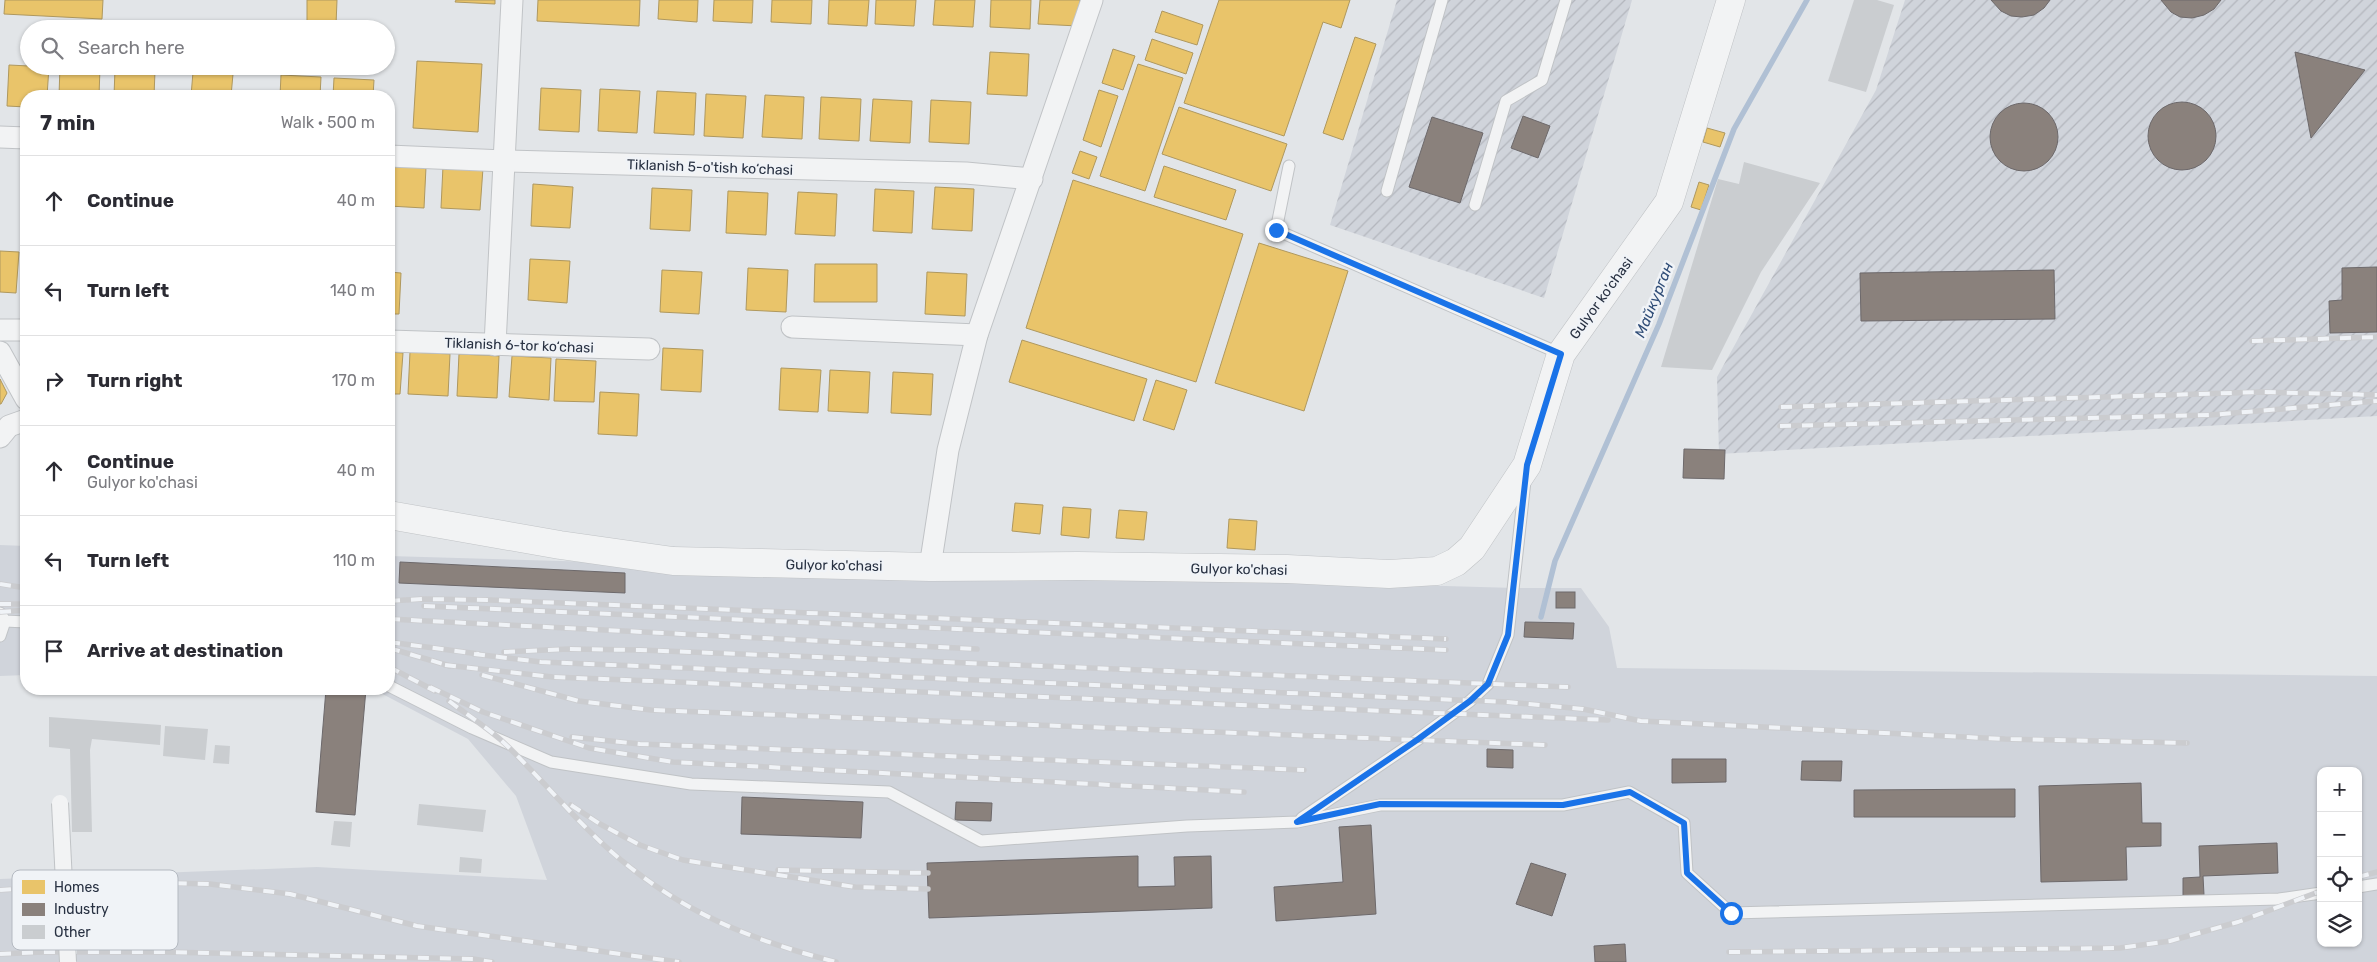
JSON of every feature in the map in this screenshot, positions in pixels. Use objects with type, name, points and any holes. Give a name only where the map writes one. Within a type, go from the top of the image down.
[{"type":"street","points":[[495,345],[512,0]]},
{"type":"street","points":[[930,567],[948,450],[977,335],[1092,0]]},
{"type":"street","name":"Gulyor ko'chasi","points":[[395,516],[560,545],[673,561],[930,567],[1078,566],[1258,569],[1389,574],[1437,571],[1456,562],[1472,548],[1527,465],[1561,354],[1669,202],[1731,0]]},
{"type":"street","points":[[0,137],[20,138]]},
{"type":"street","name":"Tiklanish 5-o'tish ko‘chasi","points":[[395,156],[504,161],[966,173],[1032,179]]},
{"type":"street","points":[[792,327],[977,335]]},
{"type":"street","points":[[0,330],[20,330]]},
{"type":"street","name":"Tiklanish 6-tor ko‘chasi","points":[[395,342],[649,349]]},
{"type":"street","points":[[0,352],[20,388]]},
{"type":"street","points":[[0,437],[9,426],[20,422]]},
{"type":"street","points":[[60,803],[63,870]]},
{"type":"lane","points":[[1388,191],[1442,0]]},
{"type":"lane","points":[[1475,204],[1506,101],[1542,80],[1566,0]]},
{"type":"lane","points":[[1289,166],[1276,230],[1561,354]]},
{"type":"lane","points":[[1297,822],[1417,740],[1470,701],[1488,684],[1508,635],[1527,465]]},
{"type":"lane","points":[[0,636],[3,617],[20,621]]},
{"type":"lane","points":[[395,689],[472,728],[551,762],[691,784],[889,792],[981,841],[1186,826],[1297,822],[1380,804],[1563,805],[1630,792],[1684,823],[1687,873],[1731,913],[2279,899],[2317,894]]},
{"type":"lane","points":[[2362,886],[2377,884]]},
{"type":"shaded area","points":[[1397,0],[1632,0],[1544,298],[1330,225]]},
{"type":"shaded area","points":[[1905,0],[2377,0],[2377,416],[1719,454],[1717,377],[1876,90]]},
{"type":"shaded area","points":[[0,545],[20,546],[20,675],[0,676]]},
{"type":"shaded area","points":[[395,556],[1515,588],[1581,588],[1609,627],[1617,668],[2377,676],[2377,962],[0,962],[0,879],[12,879],[12,950],[178,950],[178,872],[317,867],[547,880],[516,796],[468,739],[384,695],[395,695]]},
{"type":"building: Homes","points":[[5,0],[103,0],[102,19],[4,14]]},
{"type":"building: Homes","points":[[307,0],[337,0],[336,20],[307,20]]},
{"type":"building: Homes","points":[[456,0],[495,0],[495,4],[455,2]]},
{"type":"building: Homes","points":[[538,0],[640,0],[639,26],[537,21]]},
{"type":"building: Homes","points":[[659,0],[698,0],[697,22],[658,19]]},
{"type":"building: Homes","points":[[714,0],[753,0],[752,23],[713,21]]},
{"type":"building: Homes","points":[[772,0],[812,0],[811,24],[771,22]]},
{"type":"building: Homes","points":[[829,0],[869,0],[867,26],[828,24]]},
{"type":"building: Homes","points":[[876,0],[916,0],[914,26],[875,24]]},
{"type":"building: Homes","points":[[935,0],[975,0],[973,27],[933,25]]},
{"type":"building: Homes","points":[[991,0],[1031,0],[1030,29],[990,27]]},
{"type":"building: Homes","points":[[1040,0],[1080,0],[1078,26],[1038,24]]},
{"type":"building: Homes","points":[[1219,0],[1350,0],[1341,28],[1323,22],[1284,136],[1184,103]]},
{"type":"building: Homes","points":[[1162,11],[1203,25],[1197,45],[1155,32]]},
{"type":"building: Homes","points":[[1355,37],[1376,44],[1343,140],[1323,133]]},
{"type":"building: Homes","points":[[1152,39],[1193,53],[1186,74],[1145,60]]},
{"type":"building: Homes","points":[[1113,49],[1135,56],[1123,90],[1102,83]]},
{"type":"building: Homes","points":[[990,52],[1029,54],[1027,96],[987,94]]},
{"type":"building: Homes","points":[[417,61],[482,64],[478,132],[413,128]]},
{"type":"building: Homes","points":[[1138,64],[1183,78],[1145,191],[1100,176]]},
{"type":"building: Homes","points":[[9,65],[20,66],[20,75],[48,75],[47,90],[20,90],[20,107],[7,106]]},
{"type":"building: Homes","points":[[60,75],[100,75],[99,90],[59,90]]},
{"type":"building: Homes","points":[[115,75],[155,75],[154,90],[114,90]]},
{"type":"building: Homes","points":[[193,75],[233,75],[232,90],[192,90]]},
{"type":"building: Homes","points":[[281,75],[321,77],[320,90],[280,90]]},
{"type":"building: Homes","points":[[334,78],[374,80],[373,90],[333,90]]},
{"type":"building: Homes","points":[[541,88],[581,90],[579,132],[539,130]]},
{"type":"building: Homes","points":[[600,89],[640,91],[637,133],[598,131]]},
{"type":"building: Homes","points":[[1099,90],[1118,96],[1101,147],[1083,140]]},
{"type":"building: Homes","points":[[657,91],[696,93],[694,135],[654,133]]},
{"type":"building: Homes","points":[[706,94],[746,96],[743,138],[704,136]]},
{"type":"building: Homes","points":[[765,95],[804,97],[802,139],[762,137]]},
{"type":"building: Homes","points":[[821,97],[861,99],[859,141],[819,139]]},
{"type":"building: Homes","points":[[873,99],[912,101],[910,143],[870,141]]},
{"type":"building: Homes","points":[[931,100],[971,102],[969,144],[929,142]]},
{"type":"building: Homes","points":[[1179,107],[1287,144],[1271,191],[1162,154]]},
{"type":"building: Homes","points":[[1707,128],[1725,133],[1720,147],[1703,142]]},
{"type":"building: Homes","points":[[1080,151],[1097,157],[1089,179],[1072,173]]},
{"type":"building: Homes","points":[[395,165],[426,167],[424,208],[395,206]]},
{"type":"building: Homes","points":[[443,166],[483,168],[480,210],[441,208]]},
{"type":"building: Homes","points":[[1164,166],[1236,190],[1226,220],[1154,197]]},
{"type":"building: Homes","points":[[1073,180],[1243,234],[1196,382],[1026,328]]},
{"type":"building: Homes","points":[[1699,182],[1709,185],[1701,210],[1691,207]]},
{"type":"building: Homes","points":[[533,184],[573,187],[570,228],[531,226]]},
{"type":"building: Homes","points":[[935,187],[974,189],[972,231],[932,229]]},
{"type":"building: Homes","points":[[652,188],[692,190],[690,231],[650,229]]},
{"type":"building: Homes","points":[[875,189],[914,191],[912,233],[873,231]]},
{"type":"building: Homes","points":[[728,191],[768,193],[766,235],[726,233]]},
{"type":"building: Homes","points":[[798,192],[837,194],[835,236],[795,234]]},
{"type":"building: Homes","points":[[1259,243],[1348,271],[1304,411],[1215,383]]},
{"type":"building: Homes","points":[[0,251],[19,252],[16,293],[0,292]]},
{"type":"building: Homes","points":[[530,259],[570,261],[567,303],[528,300]]},
{"type":"building: Homes","points":[[815,264],[877,264],[877,302],[814,302]]},
{"type":"building: Homes","points":[[748,268],[788,270],[786,312],[746,310]]},
{"type":"building: Homes","points":[[662,270],[702,272],[699,314],[660,312]]},
{"type":"building: Homes","points":[[395,272],[401,273],[399,314],[395,314]]},
{"type":"building: Homes","points":[[927,272],[967,274],[965,316],[925,314]]},
{"type":"building: Homes","points":[[1022,340],[1147,379],[1134,421],[1009,382]]},
{"type":"building: Homes","points":[[663,348],[703,350],[701,392],[661,390]]},
{"type":"building: Homes","points":[[395,352],[403,353],[400,394],[395,394]]},
{"type":"building: Homes","points":[[410,352],[450,354],[448,396],[408,394]]},
{"type":"building: Homes","points":[[459,354],[499,356],[497,398],[457,396]]},
{"type":"building: Homes","points":[[512,356],[551,358],[549,400],[509,397]]},
{"type":"building: Homes","points":[[556,359],[596,361],[594,402],[554,401]]},
{"type":"building: Homes","points":[[781,368],[821,370],[818,412],[779,410]]},
{"type":"building: Homes","points":[[830,370],[870,372],[868,413],[828,411]]},
{"type":"building: Homes","points":[[893,372],[933,374],[931,415],[891,413]]},
{"type":"building: Homes","points":[[0,379],[7,393],[1,404],[0,404]]},
{"type":"building: Homes","points":[[1156,380],[1187,390],[1174,430],[1143,420]]},
{"type":"building: Homes","points":[[600,392],[639,394],[637,436],[598,434]]},
{"type":"building: Homes","points":[[1015,503],[1043,505],[1040,534],[1012,531]]},
{"type":"building: Homes","points":[[1063,507],[1091,509],[1089,538],[1061,535]]},
{"type":"building: Homes","points":[[1119,510],[1147,512],[1144,540],[1116,538]]},
{"type":"building: Homes","points":[[1229,519],[1257,521],[1255,550],[1227,548]]},
{"type":"building: Industry","points":[[1991,0],[2050,0],[2044,8],[2034,15],[2022,17],[2011,16],[2001,11]]},
{"type":"building: Industry","points":[[2161,0],[2221,0],[2214,9],[2204,15],[2192,18],[2180,17],[2171,12]]},
{"type":"building: Industry","points":[[2295,52],[2365,70],[2311,138]]},
{"type":"building: Industry","points":[[2189,102],[2201,108],[2210,117],[2216,129],[2214,149],[2206,160],[2189,170],[2175,170],[2158,160],[2150,149],[2148,129],[2158,112],[2169,104]]},
{"type":"building: Industry","points":[[2031,103],[2043,109],[2052,118],[2058,130],[2056,150],[2048,161],[2031,171],[2017,171],[2000,161],[1992,150],[1990,130],[2000,113],[2011,105]]},
{"type":"building: Industry","points":[[1523,116],[1550,126],[1538,158],[1511,148]]},
{"type":"building: Industry","points":[[1432,117],[1483,133],[1460,203],[1409,187]]},
{"type":"building: Industry","points":[[2377,267],[2377,332],[2330,333],[2329,301],[2342,300],[2342,268]]},
{"type":"building: Industry","points":[[2054,270],[2055,319],[1861,321],[1860,273]]},
{"type":"building: Industry","points":[[1684,449],[1725,450],[1724,479],[1683,478]]},
{"type":"building: Industry","points":[[400,562],[625,573],[625,593],[399,583]]},
{"type":"building: Industry","points":[[1556,592],[1575,592],[1575,608],[1556,608]]},
{"type":"building: Industry","points":[[1525,622],[1574,623],[1573,639],[1524,637]]},
{"type":"building: Industry","points":[[326,695],[365,695],[355,815],[316,812]]},
{"type":"building: Industry","points":[[1487,749],[1513,750],[1513,768],[1487,767]]},
{"type":"building: Industry","points":[[1672,759],[1726,759],[1726,782],[1672,783]]},
{"type":"building: Industry","points":[[1802,761],[1842,761],[1841,781],[1801,780]]},
{"type":"building: Industry","points":[[2141,783],[2142,823],[2161,823],[2161,846],[2126,847],[2127,880],[2041,882],[2039,786]]},
{"type":"building: Industry","points":[[2015,789],[2015,817],[1854,817],[1854,790]]},
{"type":"building: Industry","points":[[742,797],[863,802],[861,838],[741,834]]},
{"type":"building: Industry","points":[[956,802],[992,803],[991,821],[955,820]]},
{"type":"building: Industry","points":[[1371,825],[1376,914],[1276,921],[1274,887],[1343,882],[1339,827]]},
{"type":"building: Industry","points":[[2277,843],[2278,873],[2203,876],[2204,895],[2183,896],[2183,878],[2200,877],[2199,846]]},
{"type":"building: Industry","points":[[1138,856],[1138,887],[1175,886],[1174,857],[1211,856],[1212,908],[929,918],[927,863]]},
{"type":"building: Industry","points":[[1531,863],[1566,874],[1552,916],[1516,904]]},
{"type":"building: Industry","points":[[1625,944],[1626,962],[1595,962],[1594,946]]},
{"type":"building: Other","points":[[1854,0],[1877,0],[1894,5],[1866,92],[1828,81]]},
{"type":"building: Other","points":[[1744,162],[1820,183],[1761,272],[1712,370],[1661,367],[1718,179],[1739,184]]},
{"type":"building: Other","points":[[49,717],[161,725],[160,745],[92,739],[90,750],[92,832],[72,832],[70,749],[49,747]]},
{"type":"building: Other","points":[[165,726],[208,729],[205,760],[163,756]]},
{"type":"building: Other","points":[[215,745],[230,746],[229,764],[213,763]]},
{"type":"building: Other","points":[[419,804],[486,810],[483,832],[417,825]]},
{"type":"building: Other","points":[[334,821],[352,822],[350,847],[331,845]]},
{"type":"building: Other","points":[[460,857],[482,859],[481,873],[459,872]]},
{"type":"waterway","name":"Майкурган","points":[[1541,617],[1555,561],[1659,324],[1734,129],[1807,0]]},
{"type":"railway","points":[[2252,341],[2377,337]]},
{"type":"railway","points":[[1781,407],[2262,392],[2377,395]]},
{"type":"railway","points":[[1780,426],[2210,415],[2377,401]]},
{"type":"railway","points":[[0,584],[20,587]]},
{"type":"railway","points":[[395,601],[490,600],[1446,639]]},
{"type":"railway","points":[[0,604],[20,604]]},
{"type":"railway","points":[[424,606],[1446,650]]},
{"type":"railway","points":[[0,612],[20,610]]},
{"type":"railway","points":[[395,619],[977,649]]},
{"type":"railway","points":[[395,643],[479,654]]},
{"type":"railway","points":[[504,652],[569,649],[640,650],[1568,687]]},
{"type":"railway","points":[[395,650],[450,666]]},
{"type":"railway","points":[[474,654],[541,662],[1507,702],[1583,709],[1641,721],[2005,739],[2187,743]]},
{"type":"railway","points":[[445,665],[553,677],[1608,720]]},
{"type":"railway","points":[[395,670],[435,691]]},
{"type":"railway","points":[[482,675],[579,701],[651,710],[1545,745]]},
{"type":"railway","points":[[430,687],[483,712],[589,748],[673,762],[1244,792]]},
{"type":"railway","points":[[449,701],[501,740],[613,854],[655,886],[704,914],[754,937],[836,962]]},
{"type":"railway","points":[[572,737],[640,744],[1304,770]]},
{"type":"railway","points":[[571,805],[600,824],[640,845],[683,860],[855,887],[928,889]]},
{"type":"railway","points":[[778,870],[928,873]]},
{"type":"railway","points":[[2362,876],[2377,872]]},
{"type":"railway","points":[[178,883],[210,884],[290,894],[417,926],[679,962]]},
{"type":"railway","points":[[0,890],[12,889]]},
{"type":"railway","points":[[1729,952],[2120,948],[2170,941],[2238,922],[2317,892]]},
{"type":"railway","points":[[0,954],[164,952],[473,959],[492,962]]},
{"type":"route","points":[[1276,230],[1561,354],[1527,465],[1508,635],[1488,684],[1470,701],[1417,740],[1297,822],[1380,804],[1563,805],[1630,792],[1684,823],[1687,873],[1731,913]]}]
